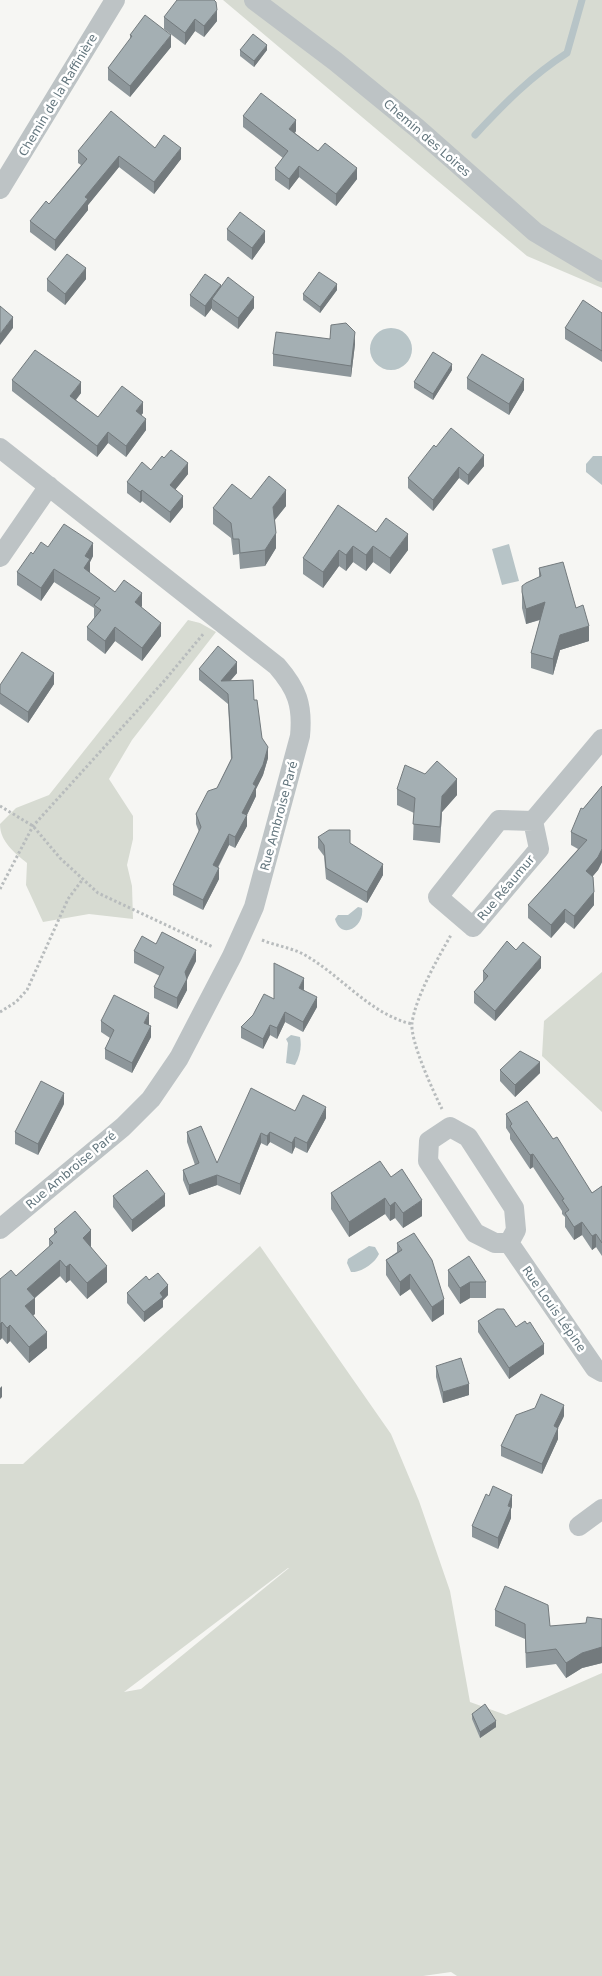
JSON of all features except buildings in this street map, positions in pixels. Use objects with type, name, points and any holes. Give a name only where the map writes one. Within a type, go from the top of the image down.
[{"type":"street","name":"Chemin de la Raffinière","points":[[0,189],[115,0]]},
{"type":"street","name":"Chemin des Loires","points":[[254,0],[335,61],[417,128],[535,232],[602,272]]},
{"type":"street","name":"Rue Ambroise Paré","points":[[0,448],[277,666],[290,682],[299,701],[302,716],[300,736],[254,907],[232,956],[179,1058],[151,1099],[122,1127],[0,1229]]},
{"type":"street","points":[[0,557],[49,486]]},
{"type":"street","points":[[533,821],[602,739]]},
{"type":"street","name":"Rue Réaumur","points":[[499,820],[533,821],[539,849],[473,927],[438,897],[499,820]]},
{"type":"street","points":[[450,1127],[468,1137],[514,1208],[516,1230],[509,1244],[495,1243],[475,1233],[428,1162],[429,1141],[450,1127]]},
{"type":"street","name":"Rue Louis Lépine","points":[[509,1244],[595,1368],[602,1372]]},
{"type":"street","points":[[579,1526],[602,1509]]},
{"type":"path","points":[[0,890],[33,826],[165,680],[216,619]]},
{"type":"path","points":[[0,806],[33,826],[60,858],[98,893],[232,956]]},
{"type":"path","points":[[0,1012],[16,1002],[27,990],[68,899],[83,879]]},
{"type":"path","points":[[450,1127],[433,1091],[414,1038],[412,1024],[417,1006],[444,947],[462,917]]},
{"type":"path","points":[[244,931],[273,945],[299,952],[375,1006],[400,1021],[412,1024]]},
{"type":"shaded area","points":[[223,0],[602,0],[602,288],[527,256]]},
{"type":"shaded area","points":[[395,328],[403,331],[409,337],[412,349],[409,361],[403,367],[387,370],[379,367],[373,361],[370,345],[373,337],[379,331]]},
{"type":"shaded area","points":[[593,456],[602,456],[602,485],[586,472],[586,464]]},
{"type":"shaded area","points":[[509,544],[519,581],[502,585],[492,549]]},
{"type":"shaded area","points":[[188,620],[200,623],[216,632],[132,740],[109,779],[133,816],[133,839],[127,865],[132,886],[133,919],[89,914],[43,922],[26,885],[27,863],[5,842],[0,824],[16,808],[49,795]]},
{"type":"shaded area","points":[[358,907],[362,908],[362,915],[356,926],[347,930],[338,926],[335,919],[338,915],[348,915]]},
{"type":"shaded area","points":[[602,972],[602,1112],[542,1056],[544,1021]]},
{"type":"shaded area","points":[[291,1035],[300,1037],[301,1041],[295,1065],[286,1063],[288,1043],[286,1039]]},
{"type":"shaded area","points":[[260,1246],[391,1434],[419,1501],[450,1591],[470,1702],[506,1715],[602,1673],[602,1976],[457,1976],[451,1972],[423,1976],[0,1976],[0,1464],[23,1464]],"holes":[[[289,1568],[141,1689],[124,1692]]]},
{"type":"shaded area","points":[[369,1246],[375,1247],[379,1254],[377,1257],[363,1269],[351,1272],[347,1263],[348,1259]]},
{"type":"waterway","points":[[475,135],[507,101],[567,53],[582,0]]}]
